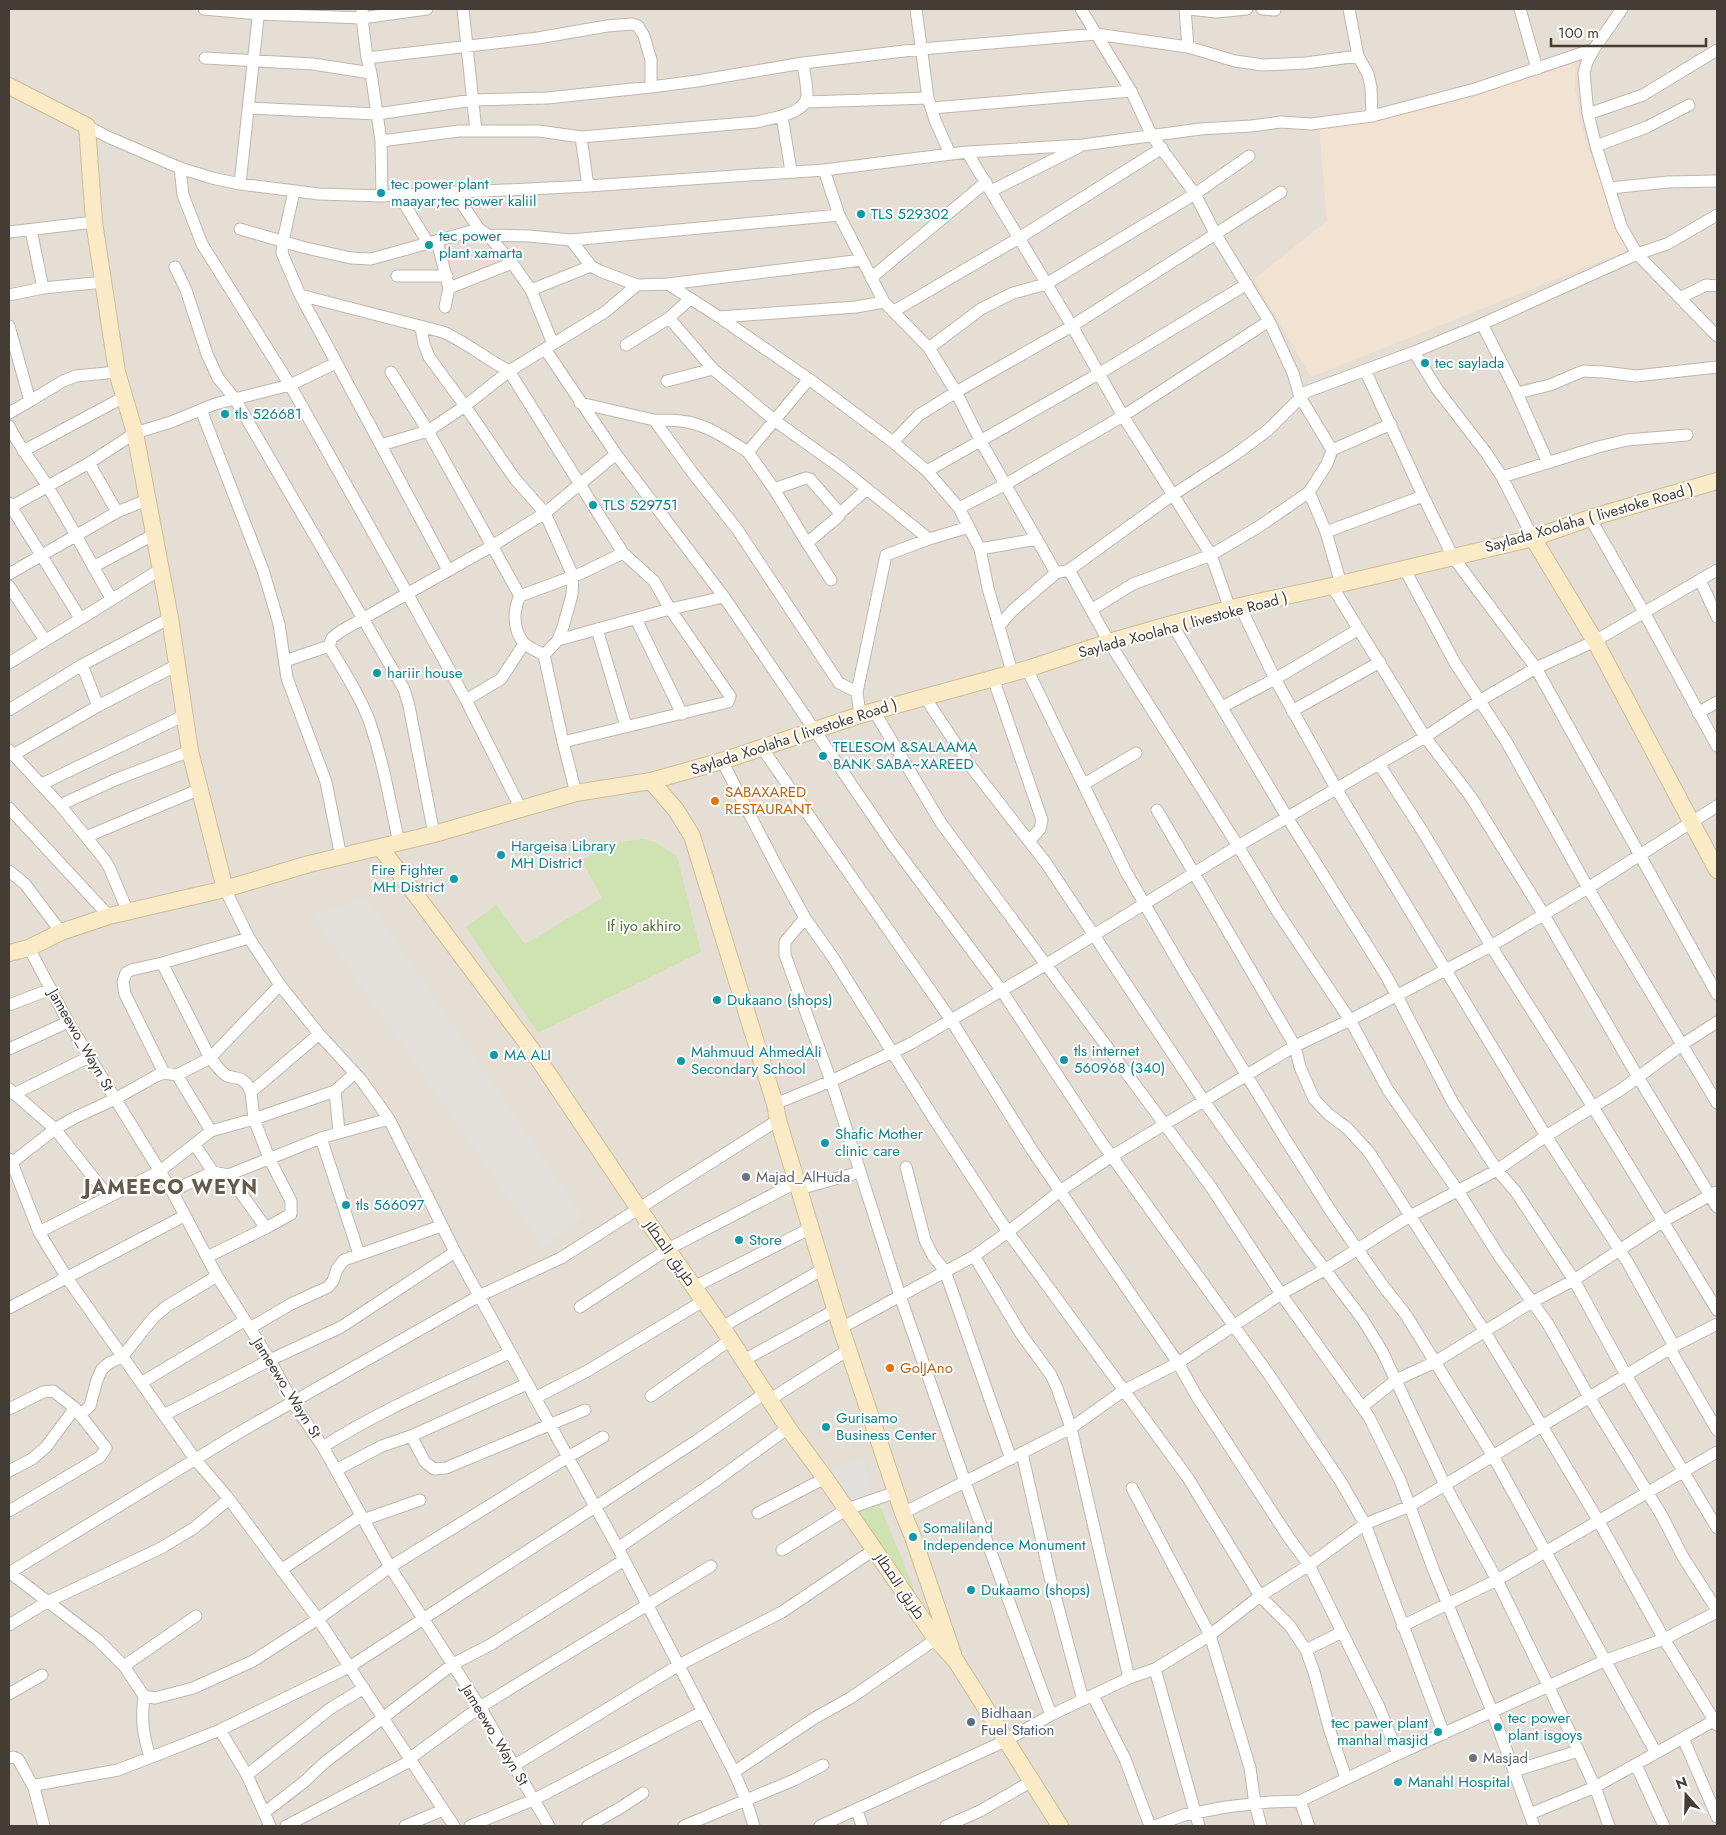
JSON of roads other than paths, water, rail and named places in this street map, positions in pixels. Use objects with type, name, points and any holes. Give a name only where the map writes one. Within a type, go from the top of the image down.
[{"type":"main road","points":[[9,86],[87,126],[94,222],[117,372],[135,432],[149,499],[153,535],[170,618],[190,751],[225,890]]},
{"type":"main road","name":"Saylada Xoolaha ( livestoke Road )","points":[[9,953],[29,948],[61,932],[109,916],[225,890],[309,864],[434,834],[576,793],[651,781],[722,761],[867,713],[1020,671],[1172,624],[1532,538],[1590,518],[1717,481]]},
{"type":"main road","points":[[1532,538],[1596,641],[1717,870]]},
{"type":"main road","name":"طريق المطار","points":[[651,781],[676,810],[692,836],[835,1310],[902,1513],[913,1537],[956,1661]]},
{"type":"main road","name":"طريق المطار","points":[[380,847],[535,1054],[744,1360],[788,1428],[875,1549],[936,1640],[956,1661],[1060,1826]]},
{"type":"street","points":[[204,9],[259,12],[362,13],[427,9]]},
{"type":"street","points":[[463,9],[476,131]]},
{"type":"street","points":[[916,9],[930,103],[935,120],[950,154]]},
{"type":"street","points":[[1081,9],[1131,91],[1152,136],[1195,194],[1216,235],[1270,321],[1300,397],[1332,450]]},
{"type":"street","points":[[1185,9],[1188,47]]},
{"type":"street","points":[[1189,9],[1216,12],[1247,9]]},
{"type":"street","points":[[1262,9],[1275,10]]},
{"type":"street","points":[[1349,9],[1358,56],[1368,74],[1371,87],[1372,116]]},
{"type":"street","points":[[1520,9],[1536,69]]},
{"type":"street","points":[[1622,9],[1594,49],[1584,73],[1588,114],[1596,146],[1621,226],[1637,254],[1717,336]]},
{"type":"street","points":[[240,184],[259,12]]},
{"type":"street","points":[[362,13],[381,141],[382,196]]},
{"type":"street","points":[[368,58],[538,38],[607,26],[632,24],[638,26],[644,36],[652,60],[651,87]]},
{"type":"street","points":[[249,108],[377,114],[473,100],[546,98],[651,87],[803,63],[921,49],[1096,34],[1188,47],[1235,61],[1263,65],[1306,63],[1358,56]]},
{"type":"street","points":[[87,126],[180,168],[240,184],[294,191],[382,196],[588,186],[824,170],[967,152],[1084,145],[1200,129],[1281,122],[1312,124],[1372,116],[1475,89],[1594,49]]},
{"type":"street","points":[[1588,114],[1643,95],[1717,50]]},
{"type":"street","points":[[205,58],[313,64],[371,73]]},
{"type":"street","points":[[381,141],[459,131],[539,131],[581,137],[758,122],[782,116],[801,108],[806,102],[808,96],[803,63]]},
{"type":"street","points":[[806,102],[930,103],[1131,91]]},
{"type":"street","points":[[1596,146],[1647,127],[1689,105]]},
{"type":"street","points":[[782,116],[791,171]]},
{"type":"street","points":[[581,137],[588,186]]},
{"type":"street","points":[[871,278],[989,186],[1084,145]]},
{"type":"street","points":[[894,311],[1019,238],[1162,148]]},
{"type":"street","points":[[967,152],[1100,373],[1122,416],[1210,555],[1235,608],[1337,790],[1546,1136],[1620,1251],[1717,1430]]},
{"type":"street","points":[[929,348],[992,302],[1013,293],[1046,284],[1195,194],[1250,156]]},
{"type":"street","points":[[180,168],[183,195],[202,244],[290,385],[408,593],[466,700],[521,809]]},
{"type":"street","points":[[824,170],[839,215],[884,302],[929,348],[956,392],[980,440],[1056,573]]},
{"type":"street","points":[[1610,188],[1668,182],[1717,181]]},
{"type":"street","points":[[294,191],[282,241],[283,255],[300,295],[448,570]]},
{"type":"street","points":[[454,192],[483,232],[512,263],[531,290],[549,346],[580,403],[724,597],[892,844],[1002,991],[1112,1156],[1270,1376],[1341,1482],[1365,1524],[1444,1734]]},
{"type":"street","points":[[893,442],[920,415],[956,392],[1072,326],[1281,192]]},
{"type":"street","points":[[399,195],[432,242],[447,276],[449,288],[445,307]]},
{"type":"street","points":[[240,229],[351,258],[371,259],[432,242],[483,232],[571,240],[839,215]]},
{"type":"street","points":[[1000,625],[1012,610],[1056,573],[1069,570],[1172,496],[1236,454],[1268,430],[1306,392],[1414,352],[1482,324],[1637,254],[1667,244],[1717,215]]},
{"type":"street","points":[[9,232],[94,222]]},
{"type":"street","points":[[31,230],[43,288]]},
{"type":"street","points":[[571,240],[591,266],[637,286],[668,284],[862,260]]},
{"type":"street","points":[[449,288],[512,263]]},
{"type":"street","points":[[531,290],[591,266]]},
{"type":"street","points":[[174,267],[186,290],[207,354],[218,378],[235,399],[404,689],[434,834]]},
{"type":"street","points":[[397,276],[447,276]]},
{"type":"street","points":[[9,295],[43,288],[104,282]]},
{"type":"street","points":[[668,284],[809,379],[893,442],[927,471],[959,508],[980,549],[988,588],[1000,625],[1020,671],[1084,784],[1126,872],[1246,1076],[1332,1214],[1406,1315],[1493,1456],[1656,1753]]},
{"type":"street","points":[[927,471],[1100,373],[1247,284]]},
{"type":"street","points":[[1680,298],[1706,285],[1717,286]]},
{"type":"street","points":[[381,445],[428,431],[465,406],[509,371],[605,312],[637,286]]},
{"type":"street","points":[[300,295],[421,328],[443,332],[453,336],[488,360],[509,371],[623,553],[654,580],[670,609],[730,696],[728,702],[563,742]]},
{"type":"street","points":[[626,345],[669,318],[690,299]]},
{"type":"street","points":[[719,317],[884,302]]},
{"type":"street","points":[[669,318],[713,369],[774,420],[841,468],[929,539]]},
{"type":"street","points":[[959,508],[1006,484],[1122,416],[1270,321]]},
{"type":"street","points":[[1482,324],[1517,393],[1548,463]]},
{"type":"street","points":[[9,326],[30,401]]},
{"type":"street","points":[[421,328],[429,357],[515,479],[545,514],[573,576],[572,595],[558,640],[544,655]]},
{"type":"street","points":[[1414,352],[1437,389],[1487,454],[1502,478],[1532,538]]},
{"type":"street","points":[[80,618],[10,506],[89,463],[135,432],[172,422],[235,399],[290,385],[336,363]]},
{"type":"street","points":[[1517,393],[1550,385],[1583,372],[1604,372],[1636,376],[1717,367]]},
{"type":"street","points":[[667,381],[713,369]]},
{"type":"street","points":[[1365,370],[1422,496],[1453,557],[1536,668],[1717,994]]},
{"type":"street","points":[[9,413],[63,381],[76,376],[117,372]]},
{"type":"street","points":[[391,372],[428,431],[520,596]]},
{"type":"street","points":[[748,452],[809,379]]},
{"type":"street","points":[[23,451],[124,397]]},
{"type":"street","points":[[580,403],[654,420],[682,421],[700,426],[717,432],[748,452],[774,489],[831,580]]},
{"type":"street","points":[[201,410],[263,570],[279,624],[287,678],[326,782],[340,857]]},
{"type":"street","points":[[654,420],[737,529],[839,683],[857,692]]},
{"type":"street","points":[[1091,610],[1133,584],[1210,555],[1260,526],[1309,492],[1327,464],[1332,450],[1390,424]]},
{"type":"street","points":[[9,426],[23,451],[47,486],[111,598]]},
{"type":"street","points":[[1502,478],[1598,447],[1627,440],[1687,435]]},
{"type":"street","points":[[329,646],[332,638],[341,631],[545,514],[616,454]]},
{"type":"street","points":[[89,463],[117,512]]},
{"type":"street","points":[[774,489],[806,478],[810,479],[814,481],[839,514]]},
{"type":"street","points":[[807,543],[867,489]]},
{"type":"street","points":[[1309,492],[1326,532],[1337,585],[1359,629],[1425,737],[1471,797],[1544,915],[1638,1077],[1714,1193],[1717,1207]]},
{"type":"street","points":[[1326,532],[1422,496]]},
{"type":"street","points":[[9,574],[74,535],[117,512],[149,499]]},
{"type":"street","points":[[1590,518],[1717,746]]},
{"type":"street","points":[[969,527],[886,555],[857,692],[867,713],[941,823],[1047,964],[1110,1054],[1166,1125],[1211,1187],[1281,1294],[1369,1417],[1400,1480],[1492,1711],[1534,1826]]},
{"type":"street","points":[[93,567],[153,535]]},
{"type":"street","points":[[980,549],[1036,539]]},
{"type":"street","points":[[576,793],[544,655],[524,644],[518,631],[514,613],[515,605],[520,596],[573,576],[623,553]]},
{"type":"street","points":[[1404,568],[1455,663],[1506,741],[1588,888],[1717,1103]]},
{"type":"street","points":[[9,663],[111,598],[161,569]]},
{"type":"street","points":[[1069,570],[1109,642],[1277,911],[1350,1020],[1388,1090],[1458,1191],[1499,1256],[1548,1324],[1588,1397],[1647,1493],[1682,1556],[1717,1611],[1664,1639],[1604,1661],[1398,1754],[1300,1801],[1255,1804],[1194,1812],[1155,1826]]},
{"type":"street","points":[[150,1757],[144,1740],[141,1716],[144,1696],[124,1666],[98,1640],[9,1572],[195,1459],[479,1296],[561,1258],[639,1208],[776,1112],[831,1081],[891,1053],[1002,991],[1238,846],[1337,790],[1536,668],[1596,641],[1645,614],[1717,570]]},
{"type":"street","points":[[1700,580],[1717,617]]},
{"type":"street","points":[[9,586],[45,640]]},
{"type":"street","points":[[558,640],[670,609],[724,597]]},
{"type":"street","points":[[9,710],[82,665],[170,618]]},
{"type":"street","points":[[636,619],[682,714]]},
{"type":"street","points":[[1172,624],[1287,818],[1387,977],[1453,1103],[1497,1170],[1516,1192],[1574,1280],[1626,1375],[1717,1528]]},
{"type":"street","points":[[597,629],[626,726]]},
{"type":"street","points":[[1222,707],[1275,679],[1359,629]]},
{"type":"street","points":[[466,700],[501,679],[524,644]]},
{"type":"street","points":[[285,661],[329,646]]},
{"type":"street","points":[[329,646],[369,720],[381,760],[399,843]]},
{"type":"street","points":[[1292,711],[1380,662]]},
{"type":"street","points":[[82,665],[98,706]]},
{"type":"street","points":[[128,912],[109,867],[42,784],[11,753],[177,665]]},
{"type":"street","points":[[993,678],[1042,820],[1040,829],[1029,841]]},
{"type":"street","points":[[924,696],[972,768],[1046,863],[1204,1100],[1305,1243],[1363,1320],[1382,1351],[1446,1485],[1497,1580],[1548,1686],[1595,1787],[1609,1826]]},
{"type":"street","points":[[1698,713],[1717,702]]},
{"type":"street","points":[[42,784],[185,714]]},
{"type":"street","points":[[762,748],[951,1020],[1032,1150],[1178,1363],[1196,1395],[1289,1538],[1310,1565],[1379,1707],[1398,1754]]},
{"type":"street","points":[[60,805],[117,779],[190,751]]},
{"type":"street","points":[[1084,784],[1136,753]]},
{"type":"street","points":[[722,761],[805,918],[832,956],[891,1053],[1008,1232],[1188,1478],[1260,1596],[1290,1626],[1306,1650],[1346,1778]]},
{"type":"street","points":[[1379,764],[1423,832],[1491,946],[1593,1107],[1717,1310]]},
{"type":"street","points":[[86,837],[200,789]]},
{"type":"street","points":[[841,1328],[974,1256],[1112,1156],[1166,1125],[1204,1100],[1295,1046],[1350,1020],[1396,994],[1491,946],[1588,888],[1717,806]]},
{"type":"street","points":[[9,808],[109,916]]},
{"type":"street","points":[[1158,810],[1295,1046],[1300,1067],[1314,1100],[1328,1114],[1347,1128],[1369,1152],[1485,1332],[1598,1520],[1664,1639],[1716,1722],[1683,1738],[1595,1787],[1530,1814]]},
{"type":"street","points":[[9,871],[25,884],[61,932]]},
{"type":"street","points":[[225,890],[249,938],[280,984],[390,1119],[441,1226],[509,1353],[536,1398],[618,1548],[679,1665],[734,1772],[746,1800],[754,1826]]},
{"type":"street","points":[[805,918],[785,942],[785,955],[831,1081],[900,1296],[965,1482],[1051,1715]]},
{"type":"street","points":[[164,1073],[125,994],[123,982],[126,973],[131,970],[249,938]]},
{"type":"street","name":"Jameewo_Wayn St","points":[[29,948],[68,1022],[172,1191],[217,1276],[270,1360],[293,1403],[324,1447],[390,1566],[480,1707],[549,1826]]},
{"type":"street","points":[[162,963],[210,1058],[221,1072],[227,1076],[241,1079],[247,1084],[251,1092],[254,1119],[269,1158],[291,1201],[291,1214],[287,1217],[207,1257]]},
{"type":"street","points":[[280,984],[210,1058],[177,1074],[164,1073],[55,1129],[10,1162],[39,1232],[67,1278],[195,1459],[229,1499],[318,1619],[351,1666],[409,1760],[454,1826]]},
{"type":"street","points":[[9,1005],[51,989]]},
{"type":"street","points":[[9,1049],[68,1022]]},
{"type":"street","points":[[902,1513],[1072,1428],[1123,1391],[1178,1363],[1281,1294],[1326,1269],[1410,1216],[1497,1170],[1638,1077],[1717,1022]]},
{"type":"street","points":[[251,1092],[319,1034]]},
{"type":"street","points":[[89,1057],[11,1091],[55,1129],[108,1196]]},
{"type":"street","points":[[39,1232],[160,1171],[211,1131],[254,1119],[335,1091],[354,1073]]},
{"type":"street","points":[[177,1074],[211,1131]]},
{"type":"street","points":[[335,1091],[339,1132]]},
{"type":"street","points":[[172,1191],[213,1172],[228,1175],[321,1138],[390,1119]]},
{"type":"street","points":[[321,1138],[359,1254]]},
{"type":"street","points":[[194,1145],[213,1172]]},
{"type":"street","points":[[906,1167],[925,1240],[933,1256],[945,1271],[1012,1459]]},
{"type":"street","points":[[580,1307],[668,1249],[798,1185],[860,1172]]},
{"type":"street","points":[[228,1175],[266,1228]]},
{"type":"street","points":[[1362,1407],[1396,1380],[1435,1362],[1532,1302],[1574,1280],[1662,1222],[1714,1193]]},
{"type":"street","points":[[9,1308],[184,1216]]},
{"type":"street","points":[[141,1383],[247,1325],[328,1286],[333,1280],[337,1268],[344,1260],[441,1226]]},
{"type":"street","points":[[694,1287],[811,1228]]},
{"type":"street","points":[[164,1415],[270,1360],[341,1327],[455,1252]]},
{"type":"street","points":[[974,1256],[1007,1313],[1051,1375],[1072,1428],[1129,1678]]},
{"type":"street","points":[[651,1396],[726,1334],[823,1269]]},
{"type":"street","points":[[9,1471],[32,1459],[46,1447],[78,1412],[90,1406],[102,1369],[109,1363],[122,1357],[160,1311],[217,1276]]},
{"type":"street","points":[[536,1398],[589,1370],[703,1301]]},
{"type":"street","points":[[744,1360],[835,1310]]},
{"type":"street","points":[[820,1826],[1005,1741],[1051,1715],[1129,1678],[1154,1669],[1210,1635],[1260,1596],[1310,1565],[1365,1524],[1410,1506],[1588,1397],[1717,1324]]},
{"type":"street","points":[[34,1788],[36,1785],[118,1770],[220,1730],[351,1666],[684,1448],[767,1396],[848,1350]]},
{"type":"street","points":[[324,1447],[402,1403],[509,1353]]},
{"type":"street","points":[[336,1470],[382,1446],[411,1436],[527,1384]]},
{"type":"street","points":[[9,1409],[50,1390],[78,1412],[106,1448],[100,1457],[9,1511]]},
{"type":"street","points":[[411,1436],[425,1462],[434,1469],[446,1468],[585,1410]]},
{"type":"street","points":[[618,1548],[788,1428]]},
{"type":"street","points":[[144,1696],[155,1698],[193,1688],[253,1661],[318,1619],[390,1566],[603,1437]]},
{"type":"street","points":[[1402,1626],[1497,1580],[1545,1550],[1685,1472],[1717,1452]]},
{"type":"street","points":[[1022,1453],[1050,1577],[1088,1698],[1125,1759],[1150,1826]]},
{"type":"street","points":[[758,1514],[825,1478]]},
{"type":"street","points":[[1132,1488],[1210,1635],[1250,1768],[1255,1804],[1261,1826]]},
{"type":"street","points":[[782,1550],[847,1509],[896,1492]]},
{"type":"street","points":[[9,1625],[47,1602],[161,1548],[194,1528],[229,1499]]},
{"type":"street","points":[[281,1570],[362,1518],[420,1500]]},
{"type":"street","points":[[514,1765],[679,1665],[782,1612],[875,1549]]},
{"type":"street","points":[[265,1812],[304,1782],[324,1762],[453,1664],[490,1645],[624,1560]]},
{"type":"street","points":[[286,1826],[409,1760],[480,1707],[711,1566]]},
{"type":"street","points":[[124,1666],[196,1616]]},
{"type":"street","points":[[1306,1650],[1342,1632]]},
{"type":"street","points":[[734,1772],[814,1719],[852,1697],[936,1640]]},
{"type":"street","points":[[1154,1669],[1198,1826]]},
{"type":"street","points":[[9,1694],[42,1675]]},
{"type":"street","points":[[247,1775],[331,1708],[364,1688]]},
{"type":"street","points":[[470,1826],[533,1800],[702,1712]]},
{"type":"street","points":[[220,1730],[247,1775],[270,1826]]},
{"type":"street","points":[[1683,1738],[1717,1818]]},
{"type":"street","points":[[1514,1771],[1578,1751]]},
{"type":"street","points":[[9,1758],[18,1759],[34,1788],[44,1826]]},
{"type":"street","points":[[684,1826],[794,1780],[823,1765]]},
{"type":"street","points":[[1636,1765],[1664,1826]]},
{"type":"street","points":[[946,1826],[980,1811],[1032,1781]]},
{"type":"street","points":[[588,1826],[620,1808],[643,1792]]},
{"type":"street","points":[[1300,1801],[1310,1826]]},
{"type":"street","points":[[405,1826],[443,1810]]},
{"type":"street","points":[[857,1810],[862,1826]]},
{"type":"place","name":"tec power plant maayar;tec power kaliil","points":[[381,193]]},
{"type":"place","name":"TLS 529302","points":[[861,214]]},
{"type":"place","name":"tec power plant xamarta","points":[[429,245]]},
{"type":"place","name":"tec saylada","points":[[1425,363]]},
{"type":"place","name":"tls 526681","points":[[225,414]]},
{"type":"place","name":"TLS 529751","points":[[593,505]]},
{"type":"place","name":"hariir house","points":[[377,673]]},
{"type":"place","name":"TELESOM &SALAAMA BANK SABA~XAREED","points":[[823,756]]},
{"type":"place","name":"SABAXARED RESTAURANT","points":[[715,801]]},
{"type":"place","name":"Hargeisa Library MH District","points":[[501,855]]},
{"type":"place","name":"Fire Fighter MH District","points":[[454,879]]},
{"type":"place","name":"Dukaano (shops)","points":[[717,1000]]},
{"type":"place","name":"MA ALI","points":[[494,1055]]},
{"type":"place","name":"tls internet 560968 (340)","points":[[1064,1060]]},
{"type":"place","name":"Mahmuud AhmedAli Secondary School","points":[[681,1061]]},
{"type":"place","name":"Shafic Mother clinic care","points":[[825,1143]]},
{"type":"place","name":"Majad_AlHuda","points":[[746,1177]]},
{"type":"place","name":"tls 566097","points":[[346,1205]]},
{"type":"place","name":"Store","points":[[739,1240]]},
{"type":"place","name":"GolJAno","points":[[890,1368]]},
{"type":"place","name":"Gurisamo Business Center","points":[[826,1427]]},
{"type":"place","name":"Somaliland Independence Monument","points":[[913,1537]]},
{"type":"place","name":"Dukaamo (shops)","points":[[971,1590]]},
{"type":"place","name":"Bidhaan Fuel Station","points":[[971,1722]]},
{"type":"place","name":"tec power plant isgoys","points":[[1498,1727]]},
{"type":"place","name":"tec pawer plant manhal masjid","points":[[1438,1732]]},
{"type":"place","name":"Masjad","points":[[1473,1758]]},
{"type":"place","name":"Manahl Hospital","points":[[1398,1782]]},
{"type":"district","name":"JAMEECO WEYN","points":[[171,1187]]},
{"type":"park label","name":"If iyo akhiro","points":[[644,926]]}]
